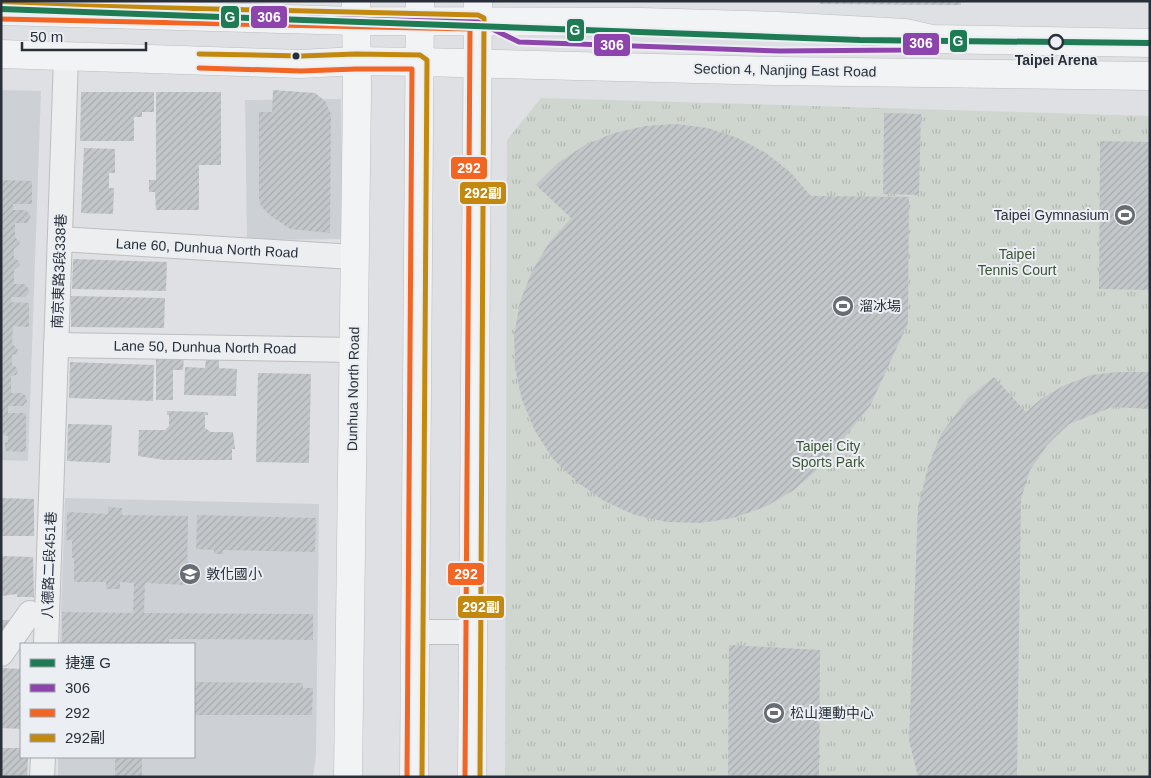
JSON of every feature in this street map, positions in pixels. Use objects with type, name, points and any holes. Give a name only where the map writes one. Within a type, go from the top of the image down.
[{"type":"main road","points":[[1,11],[66,7],[478,11],[519,20],[712,24],[906,33],[932,39],[1150,43]]},
{"type":"main road","name":"Dunhua North Road","points":[[348,777],[356,11]]},
{"type":"main road","points":[[414,777],[420,11]]},
{"type":"main road","points":[[472,777],[478,11]]},
{"type":"main road","name":"Section 4, Nanjing East Road","points":[[1,54],[301,64],[356,61],[777,72],[1150,76]]},
{"type":"street","name":"南京東路3段338巷","points":[[51,486],[66,57]]},
{"type":"street","name":"Lane 60, Dunhua North Road","points":[[60,239],[354,257]]},
{"type":"street","name":"Lane 50, Dunhua North Road","points":[[56,345],[353,350]]},
{"type":"street","name":"八德路二段451巷","points":[[46,643],[51,486]]},
{"type":"street","points":[[1,654],[30,613]]},
{"type":"street","points":[[415,632],[473,632]]},
{"type":"street","points":[[42,777],[43,758]]},
{"type":"shaded area","points":[[1,90],[41,91],[28,461],[1,460]]},
{"type":"shaded area","points":[[341,99],[343,239],[247,240],[245,100]]},
{"type":"shaded area","name":"敦化國小","points":[[65,498],[319,504],[316,756],[313,777],[58,777],[58,758],[195,758],[195,643],[60,643]]},
{"type":"green space","name":"Taipei City Sports Park","points":[[541,98],[1150,116],[1150,777],[505,777],[507,140]]},
{"type":"building","points":[[820,1],[961,1],[961,5],[820,4]]},
{"type":"building","points":[[273,90],[315,93],[325,101],[331,114],[330,233],[290,229],[271,216],[261,206],[259,200],[259,112],[272,112]]},
{"type":"building","points":[[81,92],[154,92],[154,112],[142,112],[142,117],[134,117],[134,141],[80,141]]},
{"type":"building","points":[[156,92],[221,92],[221,165],[199,165],[199,210],[156,210],[155,192],[149,192],[149,180],[156,180]]},
{"type":"building","points":[[884,113],[921,114],[919,195],[883,194]]},
{"type":"building","points":[[676,124],[708,128],[738,138],[766,153],[790,172],[811,196],[909,197],[908,323],[870,406],[819,468],[794,490],[765,507],[733,518],[700,523],[667,522],[635,515],[604,501],[577,482],[553,459],[535,431],[522,400],[515,368],[514,335],[520,302],[532,271],[549,243],[571,218],[536,185],[558,163],[585,145],[614,133],[645,126]]},
{"type":"building","name":"Taipei Gymnasium","points":[[1100,141],[1150,142],[1150,290],[1099,289]]},
{"type":"building","points":[[84,148],[115,149],[115,173],[109,173],[109,188],[114,188],[113,214],[81,213]]},
{"type":"building","points":[[1,180],[32,181],[32,204],[13,204],[13,210],[26,210],[31,216],[27,223],[15,223],[15,237],[20,243],[14,249],[14,258],[19,261],[20,265],[14,270],[14,284],[25,284],[30,291],[25,297],[11,297],[11,302],[29,303],[29,327],[13,326],[12,344],[18,349],[16,354],[12,355],[12,365],[18,371],[16,375],[11,376],[11,393],[22,393],[26,396],[27,401],[23,406],[8,406],[8,413],[26,413],[26,452],[5,451],[5,442],[8,442],[8,436],[1,434],[3,229],[1,229]]},
{"type":"building","points":[[73,259],[167,262],[166,291],[72,289]]},
{"type":"building","points":[[71,296],[165,298],[164,328],[71,327]]},
{"type":"building","points":[[156,357],[184,357],[183,370],[173,370],[173,400],[156,400]]},
{"type":"building","points":[[206,359],[219,360],[219,368],[237,369],[236,396],[184,395],[185,367],[205,368]]},
{"type":"building","points":[[70,362],[154,365],[153,401],[69,398]]},
{"type":"building","points":[[1117,372],[1150,372],[1150,409],[1112,407],[1069,424],[1048,444],[1030,470],[1021,499],[1017,777],[918,777],[909,740],[918,507],[928,467],[941,434],[968,398],[994,377],[1026,412],[1041,399],[1063,386],[1091,375]]},
{"type":"building","points":[[258,373],[311,374],[309,463],[256,462]]},
{"type":"building","points":[[167,411],[208,412],[208,415],[205,415],[205,428],[211,432],[233,432],[235,449],[232,449],[232,460],[165,460],[138,456],[139,430],[165,430],[169,426]]},
{"type":"building","points":[[68,424],[112,425],[110,463],[67,461]]},
{"type":"building","points":[[1,498],[34,499],[34,536],[1,536]]},
{"type":"building","points":[[108,507],[122,508],[122,515],[188,516],[187,585],[145,583],[144,613],[313,614],[313,640],[169,639],[169,643],[62,643],[62,612],[133,613],[134,583],[120,582],[120,589],[106,589],[106,582],[74,582],[72,541],[74,540],[66,540],[67,512],[108,514]]},
{"type":"building","points":[[197,515],[316,518],[315,552],[223,550],[223,554],[214,554],[214,550],[196,549]]},
{"type":"building","points":[[1,556],[33,557],[34,597],[17,597],[17,594],[1,596]]},
{"type":"building","points":[[1,620],[13,620],[1,644]]},
{"type":"building","name":"松山運動中心","points":[[729,645],[820,650],[819,777],[728,777]]},
{"type":"building","points":[[1,668],[20,669],[20,729],[1,728]]},
{"type":"building","points":[[195,682],[303,683],[303,688],[313,688],[312,715],[195,715]]},
{"type":"building","points":[[1,748],[20,748],[20,758],[28,758],[27,777],[1,777]]},
{"type":"building","points":[[115,758],[142,758],[142,777],[115,777]]},
{"type":"metro line","name":"G","points":[[1,9],[860,40],[1150,43]]},
{"type":"transit line","name":"292副","points":[[1,4],[478,15],[484,18],[480,777]]},
{"type":"transit line","name":"306","points":[[1,11],[478,22],[519,42],[780,51],[905,50],[932,39],[1150,43]]},
{"type":"transit line","name":"292","points":[[1,19],[470,29],[465,777]]},
{"type":"transit line","name":"292副","points":[[199,54],[301,56],[356,54],[420,55],[427,60],[422,777]]},
{"type":"transit line","name":"292","points":[[199,68],[301,71],[412,69],[407,777]]},
{"type":"place","name":"Taipei Arena","points":[[1056,42]]},
{"type":"place","name":"Taipei Gymnasium","points":[[1125,215]]},
{"type":"place","name":"溜冰場","points":[[843,306]]},
{"type":"place","name":"敦化國小","points":[[190,574]]},
{"type":"place","name":"松山運動中心","points":[[774,713]]},
{"type":"park label","name":"Taipei Tennis Court","points":[[1017,262]]}]
